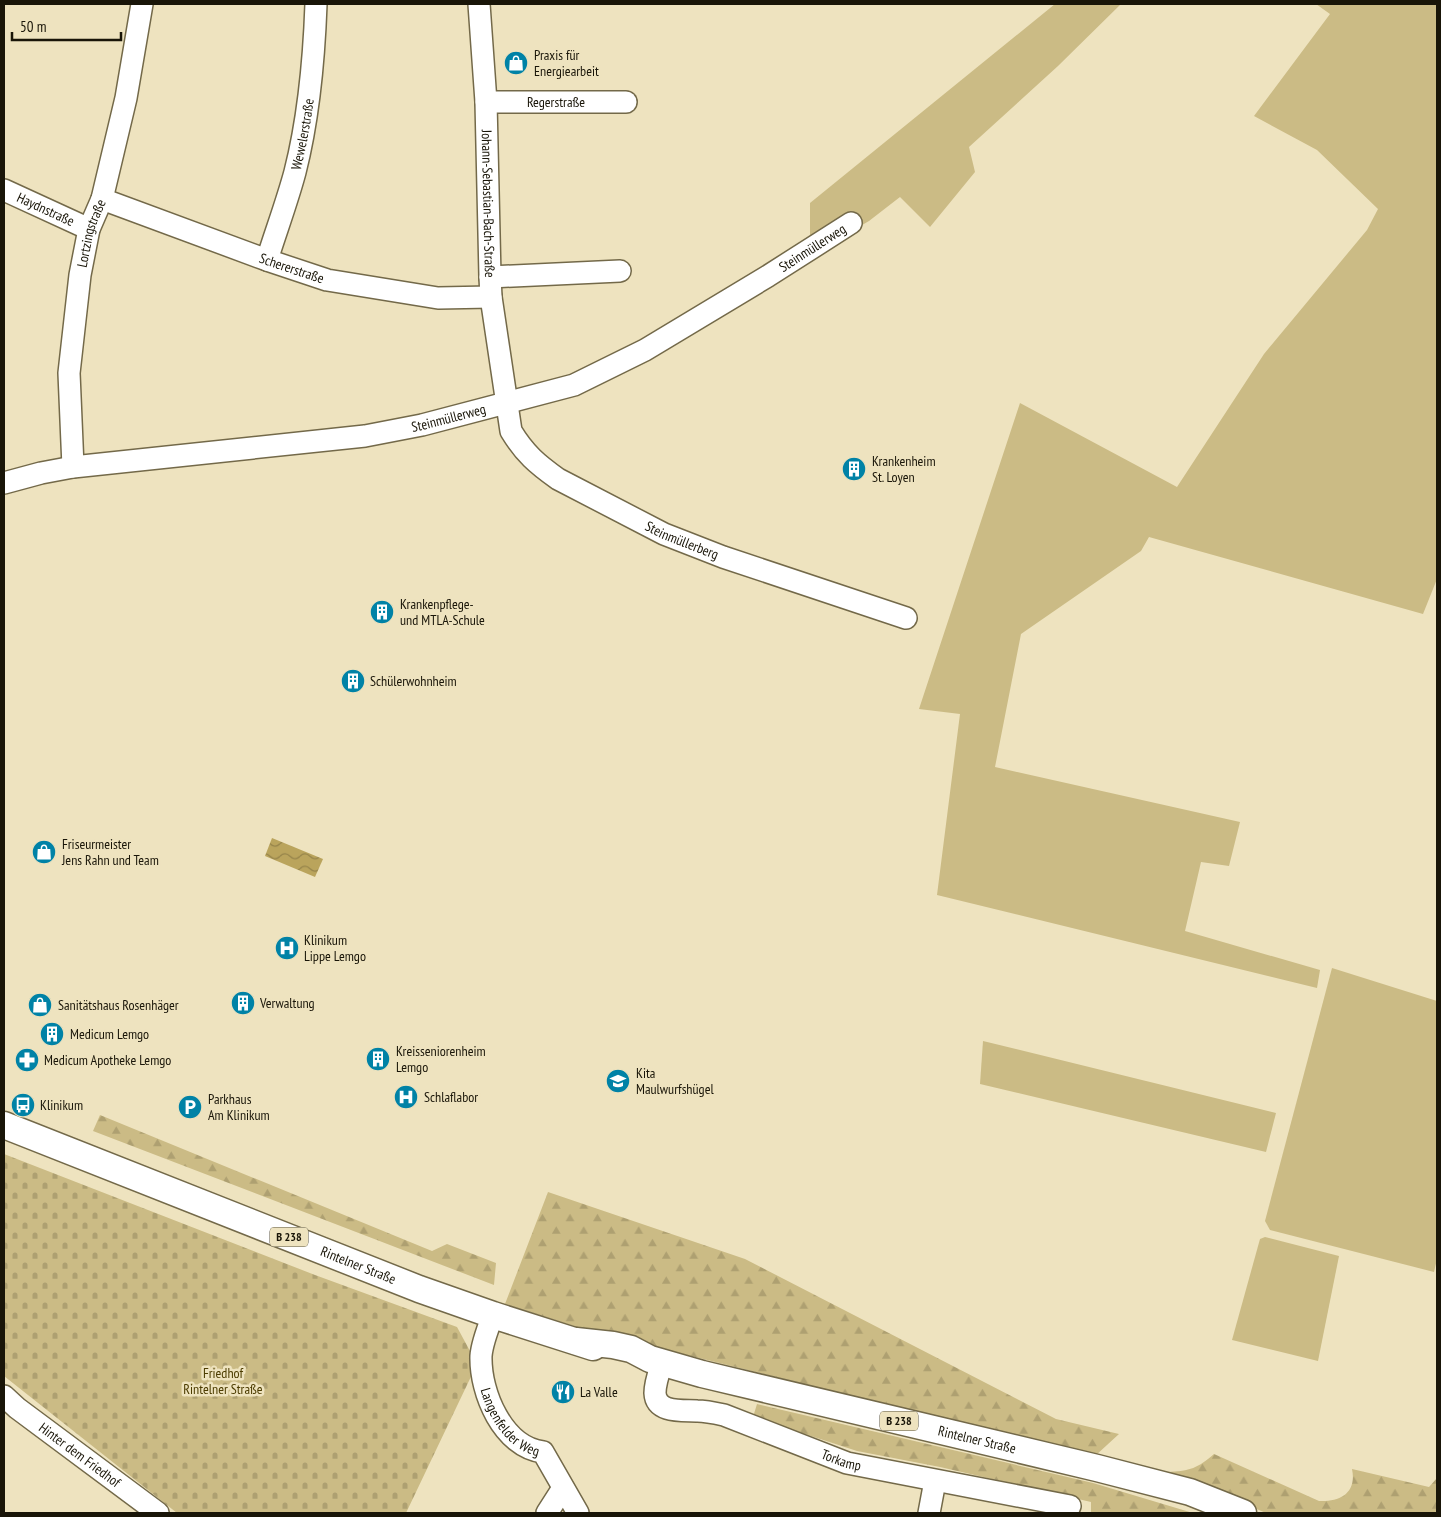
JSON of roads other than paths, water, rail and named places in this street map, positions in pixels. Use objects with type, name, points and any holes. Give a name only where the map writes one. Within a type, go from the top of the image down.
[{"type":"main road","name":"Rintelner Straße","points":[[4,1125],[419,1289],[576,1341],[631,1349],[656,1361],[711,1377],[1097,1468],[1190,1492],[1243,1513]]},
{"type":"street","name":"Lortzingstraße","points":[[73,467],[69,373],[80,275],[89,229],[102,199],[126,98],[142,4]]},
{"type":"street","name":"Wewelerstraße","points":[[267,260],[295,172],[306,118],[314,64],[316,4]]},
{"type":"street","name":"Johann-Sebastian-Bach-Straße","points":[[478,4],[486,102],[491,287],[507,402]]},
{"type":"street","name":"Regerstraße","points":[[486,102],[626,102]]},
{"type":"street","name":"Haydnstraße","points":[[4,190],[89,229]]},
{"type":"street","name":"Schererstraße","points":[[102,199],[267,260],[336,281],[438,298],[491,287],[620,271]]},
{"type":"street","name":"Steinmüllerweg","points":[[4,483],[73,467],[365,436],[422,425],[574,385],[645,350],[768,276],[851,223]]},
{"type":"street","name":"Steinmüllerberg","points":[[507,402],[511,431],[522,449],[558,479],[664,534],[723,557],[906,618]]},
{"type":"street","name":"Langenfelder Weg","points":[[493,1315],[481,1355],[483,1377],[489,1398],[500,1421],[516,1441],[525,1447],[543,1452],[578,1513]]},
{"type":"street","name":"Torkamp","points":[[656,1361],[655,1393],[660,1404],[667,1408],[681,1412],[696,1411],[719,1414],[847,1463],[1070,1506]]},
{"type":"street","name":"Hinter dem Friedhof","points":[[4,1396],[17,1408],[158,1513]]},
{"type":"street","points":[[928,1513],[935,1481]]},
{"type":"street","points":[[548,1513],[563,1488]]},
{"type":"water","points":[[272,838],[323,859],[315,877],[265,856]]},
{"type":"place","name":"Praxis für Energiearbeit","points":[[516,63]]},
{"type":"place","name":"Krankenheim St. Loyen","points":[[854,469]]},
{"type":"place","name":"Krankenpflege- und MTLA-Schule","points":[[382,612]]},
{"type":"place","name":"Schülerwohnheim","points":[[353,681]]},
{"type":"place","name":"Friseurmeister Jens Rahn und Team","points":[[44,852]]},
{"type":"place","name":"Klinikum Lippe Lemgo","points":[[287,948]]},
{"type":"place","name":"Verwaltung","points":[[243,1003]]},
{"type":"place","name":"Sanitätshaus Rosenhäger","points":[[40,1005]]},
{"type":"place","name":"Medicum Lemgo","points":[[52,1034]]},
{"type":"place","name":"Kreisseniorenheim Lemgo","points":[[378,1059]]},
{"type":"place","name":"Medicum Apotheke Lemgo","points":[[27,1060]]},
{"type":"place","name":"Kita Maulwurfshügel","points":[[618,1081]]},
{"type":"place","name":"Schlaflabor","points":[[406,1097]]},
{"type":"place","name":"Klinikum","points":[[23,1105]]},
{"type":"place","name":"Parkhaus Am Klinikum","points":[[190,1107]]},
{"type":"place","name":"La Valle","points":[[563,1392]]},
{"type":"park label","name":"Friedhof Rintelner Straße","points":[[223,1382]]}]
